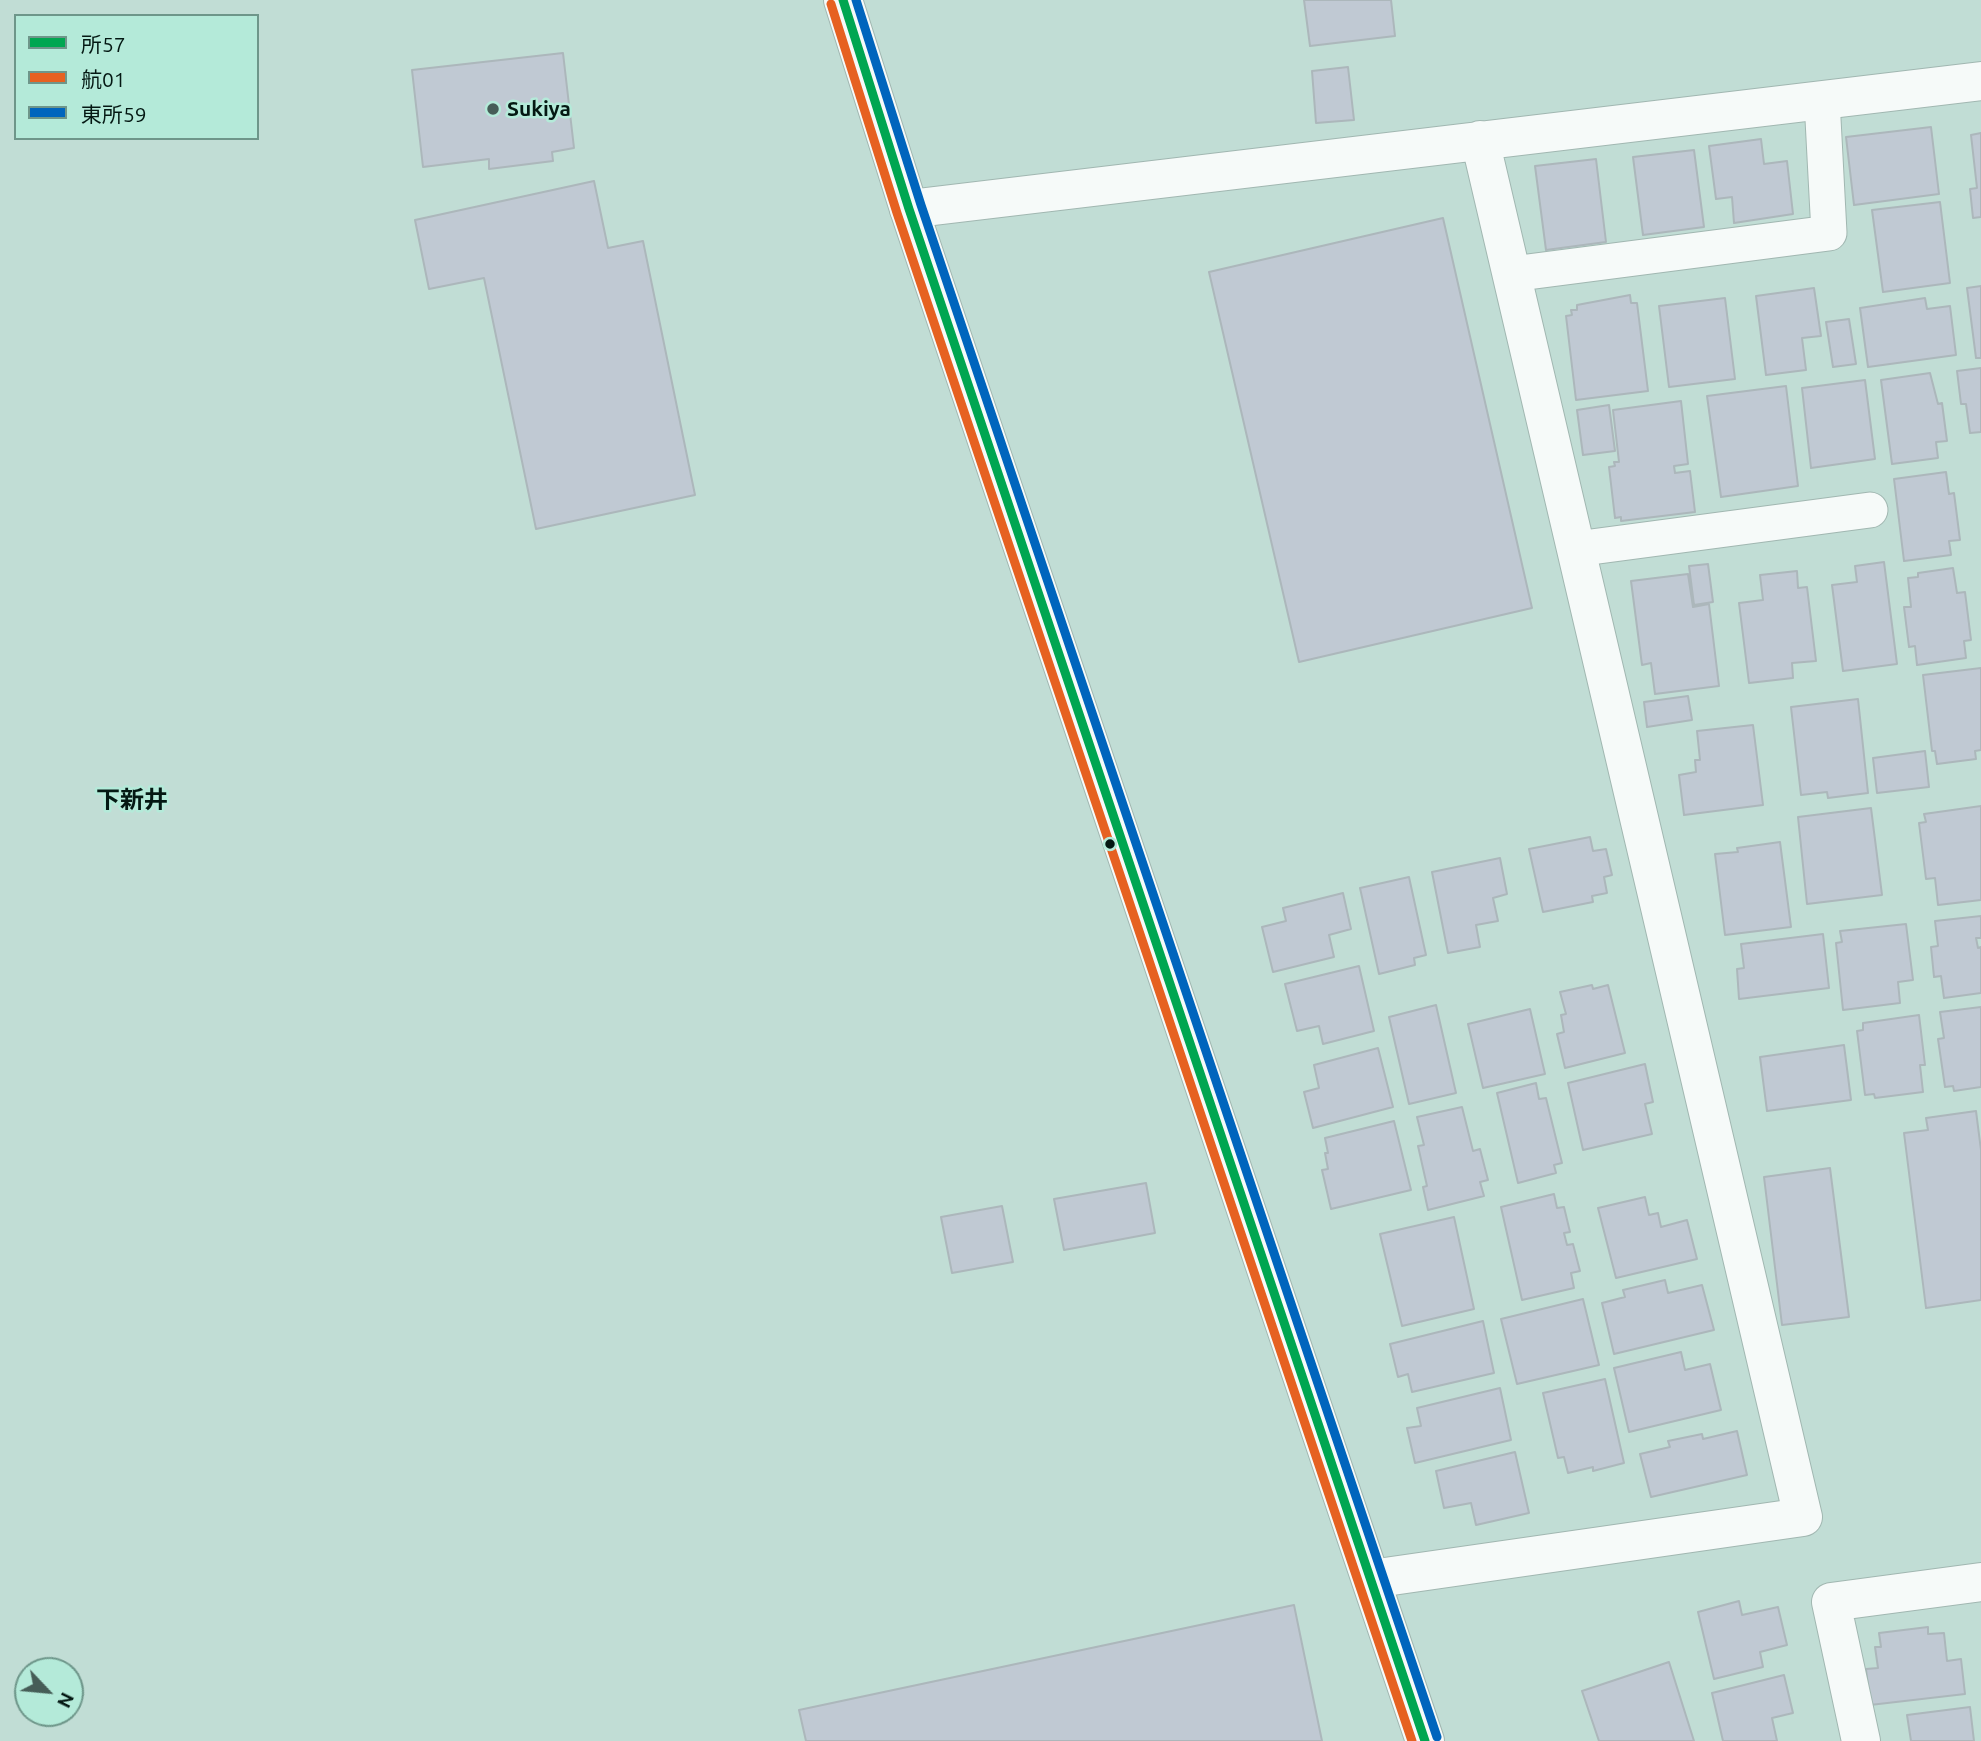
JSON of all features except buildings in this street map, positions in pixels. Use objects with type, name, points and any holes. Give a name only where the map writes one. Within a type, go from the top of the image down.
[{"type":"street","points":[[843,0],[909,209],[1425,1741]]},
{"type":"street","points":[[909,209],[1981,81]]},
{"type":"street","points":[[1371,1579],[1803,1517],[1480,140]]},
{"type":"street","points":[[1861,1741],[1831,1602],[1981,1581]]},
{"type":"lane","points":[[1512,274],[1829,233],[1822,100]]},
{"type":"lane","points":[[1576,549],[1870,510]]},
{"type":"transit line","name":"所57","points":[[843,0],[909,209],[1425,1741]]},
{"type":"transit line","name":"東所59","points":[[856,0],[921,205],[1437,1737]]},
{"type":"transit line","name":"航01","points":[[831,4],[897,213],[1412,1741]]},
{"type":"place","name":"Sukiya","points":[[493,109]]},
{"type":"district","name":"下新井","points":[[132,800]]}]
